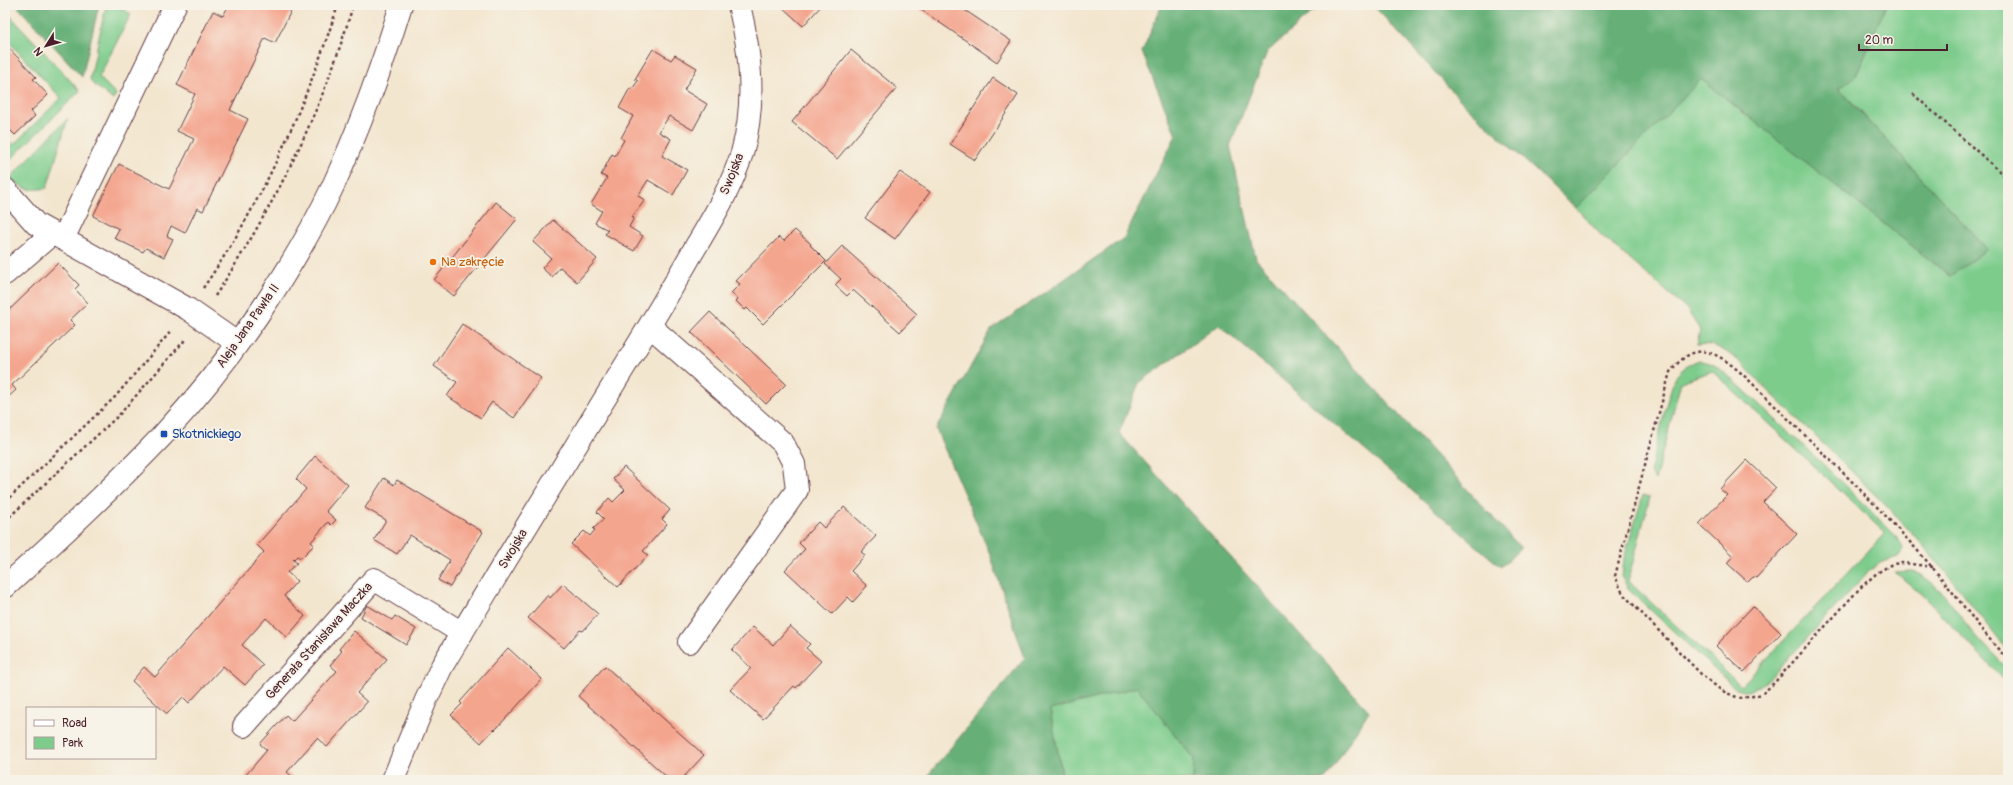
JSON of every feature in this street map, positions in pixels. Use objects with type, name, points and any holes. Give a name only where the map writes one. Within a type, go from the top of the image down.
[{"type":"street","points":[[5,274],[58,236],[175,5]]},
{"type":"street","name":"Aleja Jana Pawła II","points":[[5,587],[98,501],[164,434],[237,343],[276,287],[332,187],[378,78],[401,5]]},
{"type":"street","name":"Swojska","points":[[393,780],[426,700],[442,666],[650,326],[712,220],[733,178],[742,151],[749,114],[751,72],[747,40],[739,5]]},
{"type":"street","points":[[5,189],[36,224],[195,313],[237,343]]},
{"type":"street","points":[[650,326],[783,443],[794,464],[797,490],[689,642]]},
{"type":"street","name":"Generała Stanisława Maczka","points":[[244,726],[374,579],[462,633]]},
{"type":"path","points":[[5,521],[119,415],[163,366],[195,313],[283,147],[323,53],[338,5]]},
{"type":"path","points":[[5,502],[92,420],[131,380],[195,313],[245,251],[291,167],[330,76],[354,5]]},
{"type":"path","points":[[1913,94],[2008,179]]},
{"type":"path","points":[[1932,567],[1904,563],[1892,564],[1877,573],[1860,588],[1785,672],[1762,694],[1739,698],[1722,691],[1701,674],[1623,594],[1615,576],[1670,372],[1680,359],[1694,353],[1707,352],[1723,359],[1750,382],[1895,525],[1932,567],[2008,660]]},
{"type":"green space","points":[[20,5],[99,5],[82,77],[18,7]]},
{"type":"green space","points":[[106,5],[117,5],[131,14],[99,77],[116,94],[113,100],[92,83],[90,79]]},
{"type":"green space","points":[[1162,5],[1320,5],[1267,52],[1230,146],[1256,259],[1521,548],[1501,567],[1219,325],[1139,383],[1119,433],[1369,711],[1325,780],[1193,780],[1194,759],[1137,687],[1050,710],[1063,780],[924,780],[1025,658],[990,554],[936,429],[991,330],[1124,238],[1176,135],[1142,52]]},
{"type":"green space","points":[[1373,5],[1886,5],[1856,76],[1838,88],[1987,249],[1950,276],[1701,79],[1576,208],[1464,104]]},
{"type":"green space","points":[[1886,5],[2008,5],[2008,651],[1928,551],[1859,478],[1739,361],[1715,346],[1703,344],[1697,345],[1700,330],[1686,308],[1600,234],[1576,208],[1701,79],[1950,276],[1987,249],[1838,87],[1856,76]]},
{"type":"green space","points":[[5,10],[80,91],[5,165],[5,136],[13,145],[61,98],[5,38]]},
{"type":"green space","points":[[68,118],[47,188],[27,189],[10,178]]},
{"type":"green space","points":[[1699,360],[1713,364],[1730,377],[1828,469],[1895,535],[1903,549],[1897,557],[1880,563],[1867,573],[1777,671],[1763,684],[1748,692],[1736,689],[1630,591],[1622,578],[1624,558],[1643,495],[1650,497],[1628,581],[1741,686],[1885,533],[1712,371],[1681,382],[1655,480],[1650,473],[1662,421],[1674,381],[1683,369]]},
{"type":"green space","points":[[1911,571],[1929,580],[1943,594],[1977,637],[2008,669],[2008,684],[1922,595],[1895,572]]},
{"type":"green space","points":[[1137,687],[1194,759],[1193,780],[1063,780],[1050,710]]},
{"type":"building","points":[[229,5],[294,5],[275,43],[265,38],[230,110],[248,119],[203,211],[197,208],[185,233],[171,226],[167,236],[173,239],[164,257],[146,248],[143,252],[114,238],[119,229],[93,216],[119,164],[169,189],[194,139],[177,131],[195,94],[177,85],[213,11],[223,16]]},
{"type":"building","points":[[780,5],[822,5],[803,26]]},
{"type":"building","points":[[914,5],[957,5],[1011,41],[997,62]]},
{"type":"building","points":[[5,44],[36,77],[33,79],[48,95],[31,111],[35,116],[15,135],[5,125]]},
{"type":"building","points":[[653,49],[671,60],[675,55],[697,68],[684,90],[707,104],[693,130],[669,116],[659,132],[671,139],[662,156],[687,170],[673,195],[648,180],[638,196],[645,200],[632,217],[634,218],[629,227],[643,236],[634,251],[605,234],[608,230],[595,223],[602,211],[591,204],[607,178],[601,175],[612,154],[615,156],[624,140],[621,138],[633,116],[619,108],[630,88],[632,89],[638,81],[635,79]]},
{"type":"building","points":[[851,50],[897,88],[837,159],[792,122]]},
{"type":"building","points":[[993,78],[1018,95],[975,160],[950,144]]},
{"type":"building","points":[[900,172],[930,192],[895,239],[865,218]]},
{"type":"building","points":[[496,202],[517,219],[454,296],[434,280]]},
{"type":"building","points":[[553,220],[597,259],[577,282],[560,267],[552,277],[542,268],[551,258],[533,242]]},
{"type":"building","points":[[795,230],[811,244],[810,245],[826,261],[763,324],[747,308],[745,310],[736,301],[738,299],[731,293],[740,284],[736,281],[779,237],[784,241]]},
{"type":"building","points":[[842,246],[917,314],[900,332],[853,290],[847,296],[835,285],[841,279],[825,264]]},
{"type":"building","points":[[58,263],[79,285],[75,289],[88,303],[70,320],[75,325],[12,385],[16,390],[5,400],[5,314]]},
{"type":"building","points":[[710,312],[786,384],[766,404],[691,332]]},
{"type":"building","points":[[462,324],[541,378],[514,418],[492,402],[481,418],[447,396],[457,382],[434,366]]},
{"type":"building","points":[[315,456],[348,485],[326,511],[336,520],[331,525],[328,522],[311,542],[314,545],[301,558],[297,556],[293,560],[297,563],[287,572],[297,581],[284,596],[305,616],[287,637],[266,618],[242,645],[263,665],[245,685],[223,666],[189,703],[183,697],[167,714],[132,681],[144,667],[155,677],[264,552],[257,545],[306,489],[296,479]]},
{"type":"building","points":[[1747,460],[1776,488],[1763,502],[1797,534],[1756,578],[1754,576],[1748,582],[1727,563],[1733,556],[1699,524],[1727,495],[1720,489]]},
{"type":"building","points":[[624,467],[670,510],[662,519],[667,524],[643,551],[648,555],[618,587],[571,544],[584,531],[590,536],[595,530],[593,529],[604,519],[597,512],[609,498],[613,502],[625,490],[613,479]]},
{"type":"building","points":[[384,478],[394,485],[397,480],[483,532],[450,587],[438,580],[450,560],[410,535],[397,554],[374,540],[386,520],[365,508]]},
{"type":"building","points":[[844,507],[876,536],[861,552],[865,555],[851,571],[867,586],[853,602],[848,597],[832,614],[785,570],[805,549],[799,543],[818,522],[824,528]]},
{"type":"building","points":[[563,584],[598,614],[583,631],[580,630],[564,648],[528,618],[548,595],[550,598]]},
{"type":"building","points":[[367,605],[392,620],[395,616],[416,629],[406,645],[361,617]]},
{"type":"building","points":[[1753,606],[1781,633],[1744,672],[1716,646]]},
{"type":"building","points":[[790,626],[810,644],[806,648],[821,661],[796,688],[794,686],[763,719],[730,690],[751,668],[732,650],[753,627],[773,645]]},
{"type":"building","points":[[354,631],[387,659],[357,693],[367,702],[327,747],[317,738],[287,772],[296,780],[249,780],[245,776],[267,750],[260,744],[286,715],[292,721],[337,671],[330,665],[342,651],[339,649]]},
{"type":"building","points":[[508,648],[542,679],[481,743],[451,715],[462,704],[460,702]]},
{"type":"building","points":[[605,666],[704,755],[681,780],[670,780],[578,696]]},
{"type":"place","name":"Na zakręcie","points":[[433,262]]},
{"type":"place","name":"Skotnickiego","points":[[164,434]]}]
